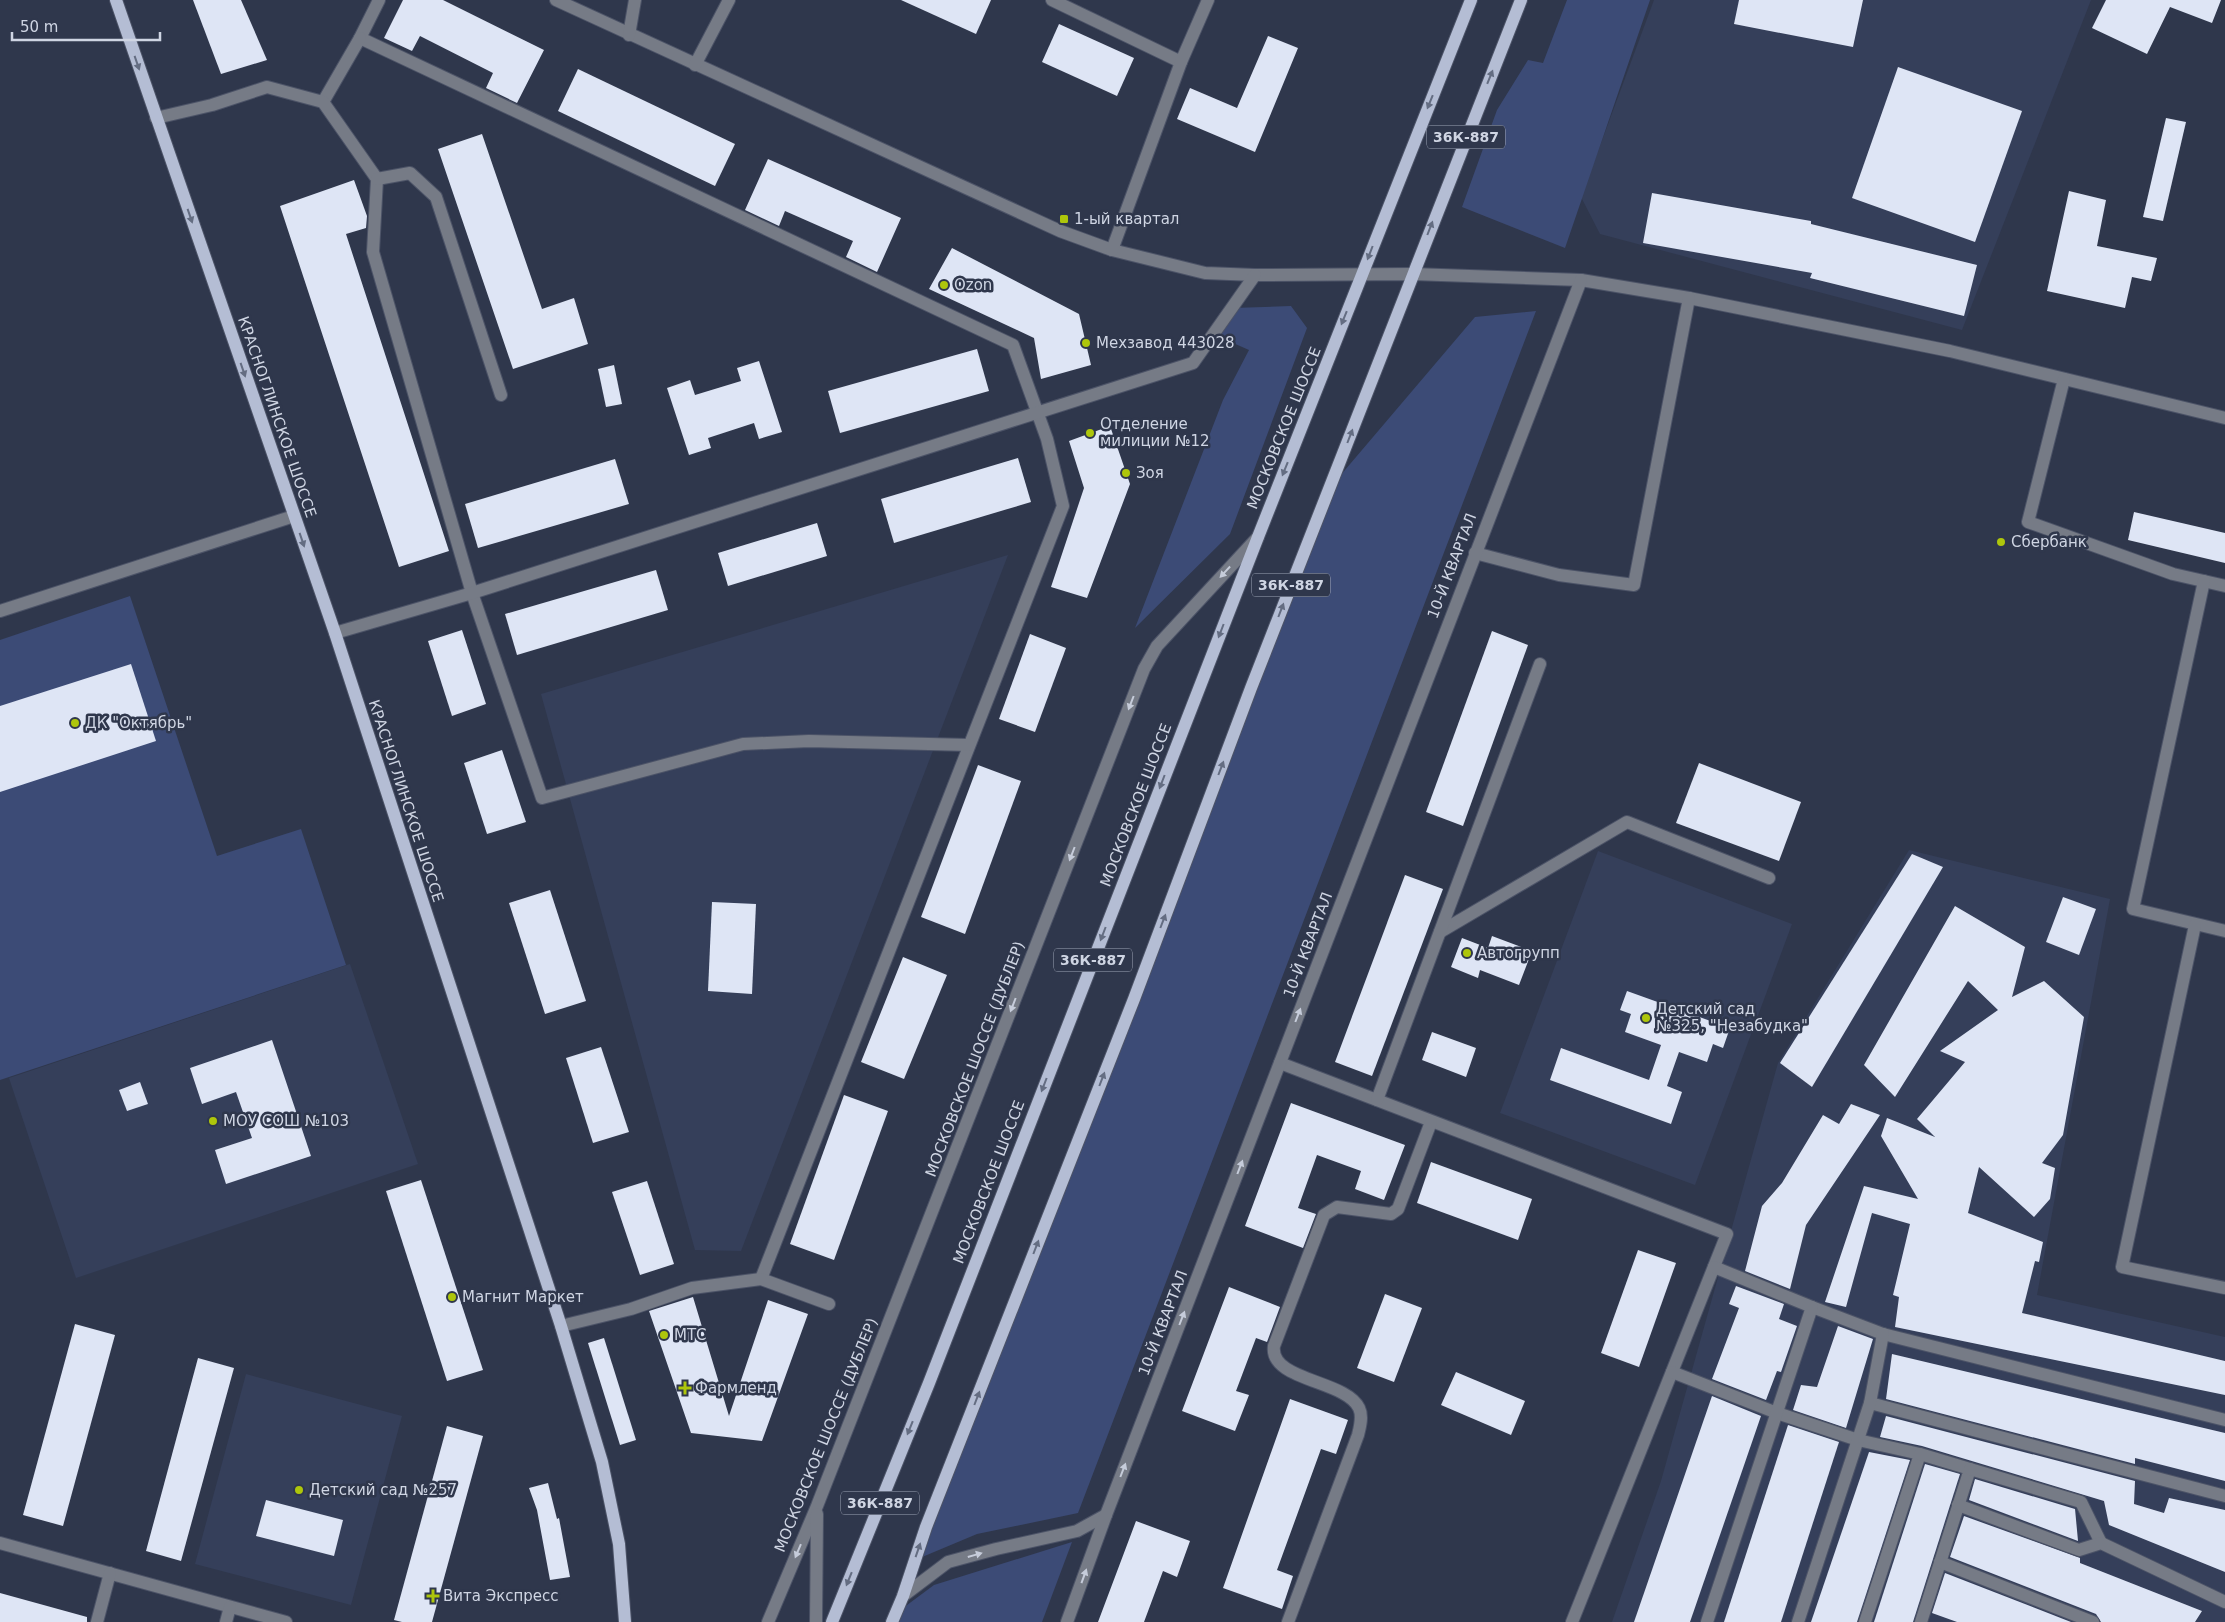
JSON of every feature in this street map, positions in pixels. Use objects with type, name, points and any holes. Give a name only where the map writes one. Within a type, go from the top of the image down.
[{"type":"main road","name":"КРАСНОГЛИНСКОЕ ШОССЕ","points":[[116,0],[335,633],[561,1326],[602,1462],[619,1544],[625,1622]]},
{"type":"main road","name":"МОСКОВСКОЕ ШОССЕ","points":[[832,1622],[929,1383],[1258,537],[1471,0]]},
{"type":"main road","name":"36К-887","points":[[892,1622],[903,1596],[926,1527],[1134,999],[1251,688],[1521,0]]},
{"type":"street","points":[[323,102],[360,38],[379,0]]},
{"type":"street","points":[[556,0],[629,36],[1060,231],[1112,250],[1205,273],[1255,275],[1362,273],[1582,280],[1689,298],[1950,351],[2225,418]]},
{"type":"street","points":[[629,36],[635,0]]},
{"type":"street","points":[[695,65],[729,0]]},
{"type":"street","points":[[1052,0],[1181,62]]},
{"type":"street","points":[[1112,250],[1181,62],[1208,0]]},
{"type":"street","points":[[360,38],[1013,345],[1047,440],[1063,506],[761,1278]]},
{"type":"street","points":[[156,118],[212,105],[267,87],[323,102],[377,178],[373,252],[472,592],[542,798],[743,744],[809,741],[968,745]]},
{"type":"street","points":[[377,178],[410,173],[436,197],[501,395]]},
{"type":"street","points":[[335,633],[472,592],[1193,363],[1255,275]]},
{"type":"street","name":"10-Й КВАРТАЛ","points":[[1067,1622],[1475,553],[1582,280]]},
{"type":"street","points":[[1475,553],[1559,575],[1634,585],[1689,298]]},
{"type":"street","points":[[2064,379],[2028,522],[2168,573],[2225,586]]},
{"type":"street","points":[[2,606],[294,516]]},
{"type":"street","name":"МОСКОВСКОЕ ШОССЕ (ДУБЛЕР)","points":[[768,1622],[817,1506],[1144,669],[1157,646],[1258,537]]},
{"type":"street","points":[[2204,581],[2133,909],[2225,931]]},
{"type":"street","points":[[1377,1100],[1540,664]]},
{"type":"street","points":[[1440,932],[1627,822],[1770,878]]},
{"type":"street","points":[[2195,925],[2122,1267],[2225,1288]]},
{"type":"street","points":[[1280,1063],[1727,1234],[1572,1622]]},
{"type":"street","points":[[1288,1622],[1358,1435],[1361,1419],[1359,1408],[1346,1395],[1292,1372],[1278,1363],[1273,1353],[1274,1346],[1324,1214],[1337,1207],[1391,1214],[1398,1209],[1431,1122]]},
{"type":"street","points":[[1714,1267],[1883,1334],[2225,1420]]},
{"type":"street","points":[[561,1326],[631,1309],[692,1288],[761,1278],[829,1304]]},
{"type":"street","points":[[1707,1622],[1812,1307]]},
{"type":"street","points":[[1798,1622],[1870,1403],[1883,1334]]},
{"type":"street","points":[[1672,1372],[1777,1413],[1858,1440],[1920,1454],[2081,1502],[2101,1543],[2225,1602]]},
{"type":"street","points":[[1870,1403],[2225,1496]]},
{"type":"street","points":[[1865,1622],[1920,1454]]},
{"type":"street","points":[[1921,1622],[1970,1469]]},
{"type":"street","points":[[1958,1505],[2079,1550],[2101,1543]]},
{"type":"street","points":[[816,1622],[817,1506]]},
{"type":"street","points":[[903,1596],[948,1562],[1077,1531],[1106,1516]]},
{"type":"street","points":[[0,1543],[286,1622]]},
{"type":"street","points":[[1940,1562],[2093,1622]]},
{"type":"street","points":[[97,1622],[110,1573]]},
{"type":"street","points":[[226,1622],[230,1606]]},
{"type":"shaded area","points":[[1567,0],[1650,0],[1565,248],[1462,207],[1497,110],[1528,60],[1543,63]]},
{"type":"shaded area","points":[[1654,0],[2091,0],[1962,330],[1600,234],[1581,197]]},
{"type":"shaded area","points":[[1291,306],[1307,328],[1230,534],[1135,628],[1223,400],[1249,350],[1215,335],[1233,308]]},
{"type":"shaded area","points":[[1536,311],[1078,1513],[977,1534],[915,1560],[1328,490],[1475,317]]},
{"type":"shaded area","points":[[1008,555],[741,1251],[695,1250],[541,694]]},
{"type":"shaded area","points":[[130,596],[217,856],[301,829],[346,965],[0,1080],[0,640]]},
{"type":"shaded area","points":[[1909,850],[2110,899],[2037,1295],[2225,1337],[2225,1622],[1612,1622],[1661,1481],[1778,1063]]},
{"type":"shaded area","name":"Детский сад №325, \"Незабудка\"","points":[[1598,851],[1792,924],[1695,1185],[1500,1113]]},
{"type":"shaded area","name":"МОУ СОШ №103","points":[[350,964],[418,1164],[76,1278],[9,1078]]},
{"type":"shaded area","name":"Детский сад №257","points":[[246,1374],[402,1416],[351,1605],[195,1564]]},
{"type":"shaded area","points":[[1072,1542],[1042,1622],[892,1622],[895,1614],[934,1585]]},
{"type":"building","points":[[193,0],[241,0],[267,60],[221,74]]},
{"type":"building","points":[[403,0],[443,0],[544,50],[517,103],[486,88],[493,73],[420,36],[412,51],[384,38]]},
{"type":"building","points":[[901,0],[991,0],[976,34]]},
{"type":"building","points":[[1739,0],[1863,0],[1853,47],[1734,24]]},
{"type":"building","points":[[2106,0],[2221,0],[2212,23],[2170,7],[2147,54],[2092,28]]},
{"type":"building","points":[[1059,24],[1134,58],[1117,96],[1042,62]]},
{"type":"building","points":[[1268,36],[1298,48],[1255,152],[1177,119],[1190,88],[1237,108]]},
{"type":"building","points":[[1898,67],[2022,111],[1975,242],[1852,198]]},
{"type":"building","points":[[578,69],[735,144],[715,186],[558,111]]},
{"type":"building","points":[[2166,118],[2186,122],[2163,221],[2143,217]]},
{"type":"building","points":[[482,134],[542,309],[574,298],[588,344],[513,369],[438,149]]},
{"type":"building","points":[[768,159],[901,218],[877,272],[846,257],[853,241],[785,211],[779,226],[745,210]]},
{"type":"building","points":[[354,180],[367,216],[366,228],[346,234],[449,551],[399,567],[280,206]]},
{"type":"building","points":[[2069,191],[2106,200],[2097,246],[2157,258],[2151,281],[2132,277],[2125,308],[2047,291]]},
{"type":"building","points":[[1652,193],[1811,221],[1811,224],[1977,265],[1964,316],[1810,278],[1812,273],[1643,243]]},
{"type":"building","points":[[952,248],[1079,314],[1091,365],[1041,379],[1034,338],[929,289]]},
{"type":"building","points":[[977,349],[989,391],[840,433],[828,391]]},
{"type":"building","points":[[759,361],[782,432],[759,439],[754,423],[708,438],[711,448],[689,455],[667,388],[690,380],[695,395],[741,381],[737,368]]},
{"type":"building","points":[[614,365],[622,404],[606,407],[598,369]]},
{"type":"building","points":[[1110,426],[1130,484],[1087,598],[1051,587],[1084,488],[1069,441]]},
{"type":"building","points":[[1018,458],[1031,502],[894,543],[881,499]]},
{"type":"building","points":[[615,459],[629,504],[478,548],[465,504]]},
{"type":"building","points":[[2134,512],[2225,533],[2225,563],[2128,540]]},
{"type":"building","points":[[817,523],[827,556],[728,586],[718,553]]},
{"type":"building","points":[[656,570],[668,610],[517,655],[505,614]]},
{"type":"building","points":[[462,630],[486,704],[452,716],[428,641]]},
{"type":"building","points":[[1492,631],[1528,645],[1463,826],[1426,812]]},
{"type":"building","points":[[1030,634],[1066,648],[1035,732],[999,719]]},
{"type":"building","name":"ДК \"Октябрь\"","points":[[131,664],[156,741],[0,792],[0,706]]},
{"type":"building","points":[[502,750],[526,822],[487,834],[464,763]]},
{"type":"building","points":[[1699,763],[1801,802],[1779,861],[1676,823]]},
{"type":"building","points":[[978,765],[1021,781],[965,934],[921,917]]},
{"type":"building","points":[[1912,854],[1943,867],[1812,1087],[1780,1063]]},
{"type":"building","points":[[1405,875],[1443,889],[1372,1076],[1335,1062]]},
{"type":"building","points":[[550,890],[586,1001],[545,1014],[509,903]]},
{"type":"building","points":[[2063,897],[2096,909],[2079,955],[2046,942]]},
{"type":"building","points":[[712,902],[756,904],[752,994],[708,991]]},
{"type":"building","points":[[1955,906],[2025,947],[2012,997],[2044,981],[2084,1017],[2063,1135],[2042,1163],[2055,1168],[2050,1199],[2034,1217],[1979,1167],[1968,1213],[2043,1242],[2039,1262],[2035,1261],[2022,1313],[2225,1361],[2225,1395],[1895,1327],[1899,1297],[1893,1295],[1910,1224],[1872,1213],[1846,1307],[1825,1302],[1864,1186],[1918,1199],[1881,1136],[1887,1118],[1935,1137],[1917,1119],[1965,1062],[1940,1051],[1998,1010],[1968,981],[1895,1097],[1864,1065]]},
{"type":"building","points":[[1492,936],[1532,951],[1519,985],[1480,970],[1478,978],[1451,967],[1462,938],[1488,948]]},
{"type":"building","points":[[903,957],[947,975],[904,1079],[861,1062]]},
{"type":"building","points":[[1627,991],[1730,1028],[1723,1048],[1713,1044],[1707,1062],[1679,1052],[1667,1086],[1682,1092],[1671,1124],[1550,1080],[1561,1048],[1649,1080],[1661,1045],[1625,1032],[1631,1014],[1620,1010]]},
{"type":"building","points":[[1432,1032],[1476,1048],[1466,1077],[1422,1060]]},
{"type":"building","points":[[272,1040],[311,1156],[226,1184],[215,1150],[252,1138],[236,1092],[202,1104],[190,1068]]},
{"type":"building","points":[[601,1047],[629,1132],[593,1143],[566,1058]]},
{"type":"building","points":[[140,1082],[148,1104],[127,1111],[119,1090]]},
{"type":"building","points":[[844,1095],[888,1111],[834,1260],[790,1244]]},
{"type":"building","points":[[1291,1103],[1405,1145],[1384,1200],[1355,1189],[1361,1171],[1317,1155],[1298,1208],[1316,1214],[1303,1248],[1245,1226]]},
{"type":"building","points":[[1851,1104],[1880,1115],[1806,1225],[1790,1289],[1745,1271],[1762,1206],[1782,1183],[1823,1115],[1839,1124]]},
{"type":"building","points":[[1431,1162],[1532,1199],[1518,1240],[1417,1203]]},
{"type":"building","points":[[421,1180],[483,1370],[447,1381],[386,1191]]},
{"type":"building","points":[[647,1181],[674,1264],[640,1275],[612,1192]]},
{"type":"building","points":[[1638,1250],[1676,1263],[1639,1367],[1601,1353]]},
{"type":"building","points":[[1736,1286],[1784,1304],[1779,1319],[1797,1326],[1781,1372],[1777,1371],[1766,1400],[1712,1379],[1739,1308],[1729,1304]]},
{"type":"building","points":[[1229,1287],[1280,1307],[1267,1342],[1256,1338],[1236,1391],[1249,1395],[1235,1431],[1182,1411]]},
{"type":"building","points":[[1385,1294],[1422,1308],[1394,1382],[1357,1368]]},
{"type":"building","points":[[693,1297],[729,1416],[768,1300],[808,1314],[762,1441],[691,1433],[649,1311]]},
{"type":"building","points":[[75,1324],[115,1335],[63,1526],[23,1515]]},
{"type":"building","points":[[1838,1326],[1873,1339],[1846,1428],[1793,1410],[1801,1385],[1817,1387]]},
{"type":"building","points":[[604,1338],[636,1440],[620,1445],[588,1343]]},
{"type":"building","points":[[1892,1354],[2225,1433],[2225,1481],[2135,1458],[2135,1464],[1886,1399]]},
{"type":"building","points":[[198,1358],[234,1368],[181,1561],[146,1551]]},
{"type":"building","points":[[1456,1372],[1525,1401],[1511,1435],[1441,1405]]},
{"type":"building","points":[[1712,1396],[1761,1416],[1690,1622],[1634,1622]]},
{"type":"building","points":[[1290,1399],[1348,1420],[1336,1454],[1321,1449],[1277,1570],[1293,1576],[1282,1609],[1223,1588]]},
{"type":"building","points":[[1886,1416],[2135,1481],[2134,1504],[2164,1513],[2169,1498],[2225,1510],[2225,1572],[2109,1525],[2104,1501],[1922,1446],[1880,1437]]},
{"type":"building","points":[[1788,1425],[1839,1442],[1781,1622],[1724,1622]]},
{"type":"building","points":[[447,1426],[483,1436],[432,1622],[402,1622],[394,1620]]},
{"type":"building","points":[[1869,1452],[1910,1460],[1857,1622],[1811,1622]]},
{"type":"building","points":[[1925,1464],[1960,1474],[1913,1622],[1874,1622]]},
{"type":"building","points":[[1975,1479],[2075,1509],[2078,1541],[1969,1500]]},
{"type":"building","points":[[548,1483],[557,1519],[559,1518],[570,1577],[550,1580],[537,1510],[529,1488]]},
{"type":"building","points":[[266,1500],[343,1520],[334,1556],[256,1536]]},
{"type":"building","points":[[1964,1516],[2080,1558],[2080,1563],[2202,1611],[2195,1622],[2101,1622],[2096,1614],[1950,1557]]},
{"type":"building","points":[[1136,1521],[1190,1541],[1177,1577],[1163,1571],[1144,1622],[1098,1622]]},
{"type":"building","points":[[1945,1573],[2071,1622],[1957,1622],[1932,1613]]},
{"type":"building","points":[[0,1593],[87,1617],[87,1622],[0,1622]]},
{"type":"place","name":"1-ый квартал","points":[[1064,219]]},
{"type":"place","name":"Ozon","points":[[944,285]]},
{"type":"place","name":"Мехзавод 443028","points":[[1086,343]]},
{"type":"place","name":"Отделение милиции №12","points":[[1090,433]]},
{"type":"place","name":"Зоя","points":[[1126,473]]},
{"type":"place","name":"Сбербанк","points":[[2001,542]]},
{"type":"place","name":"ДК \"Октябрь\"","points":[[75,723]]},
{"type":"place","name":"Автогрупп","points":[[1467,953]]},
{"type":"place","name":"Детский сад №325, \"Незабудка\"","points":[[1646,1018]]},
{"type":"place","name":"МОУ СОШ №103","points":[[213,1121]]},
{"type":"place","name":"Магнит Маркет","points":[[452,1297]]},
{"type":"place","name":"МТС","points":[[664,1335]]},
{"type":"place","name":"Фармленд","points":[[685,1388]]},
{"type":"place","name":"Детский сад №257","points":[[299,1490]]},
{"type":"place","name":"Вита Экспресс","points":[[433,1596]]}]
